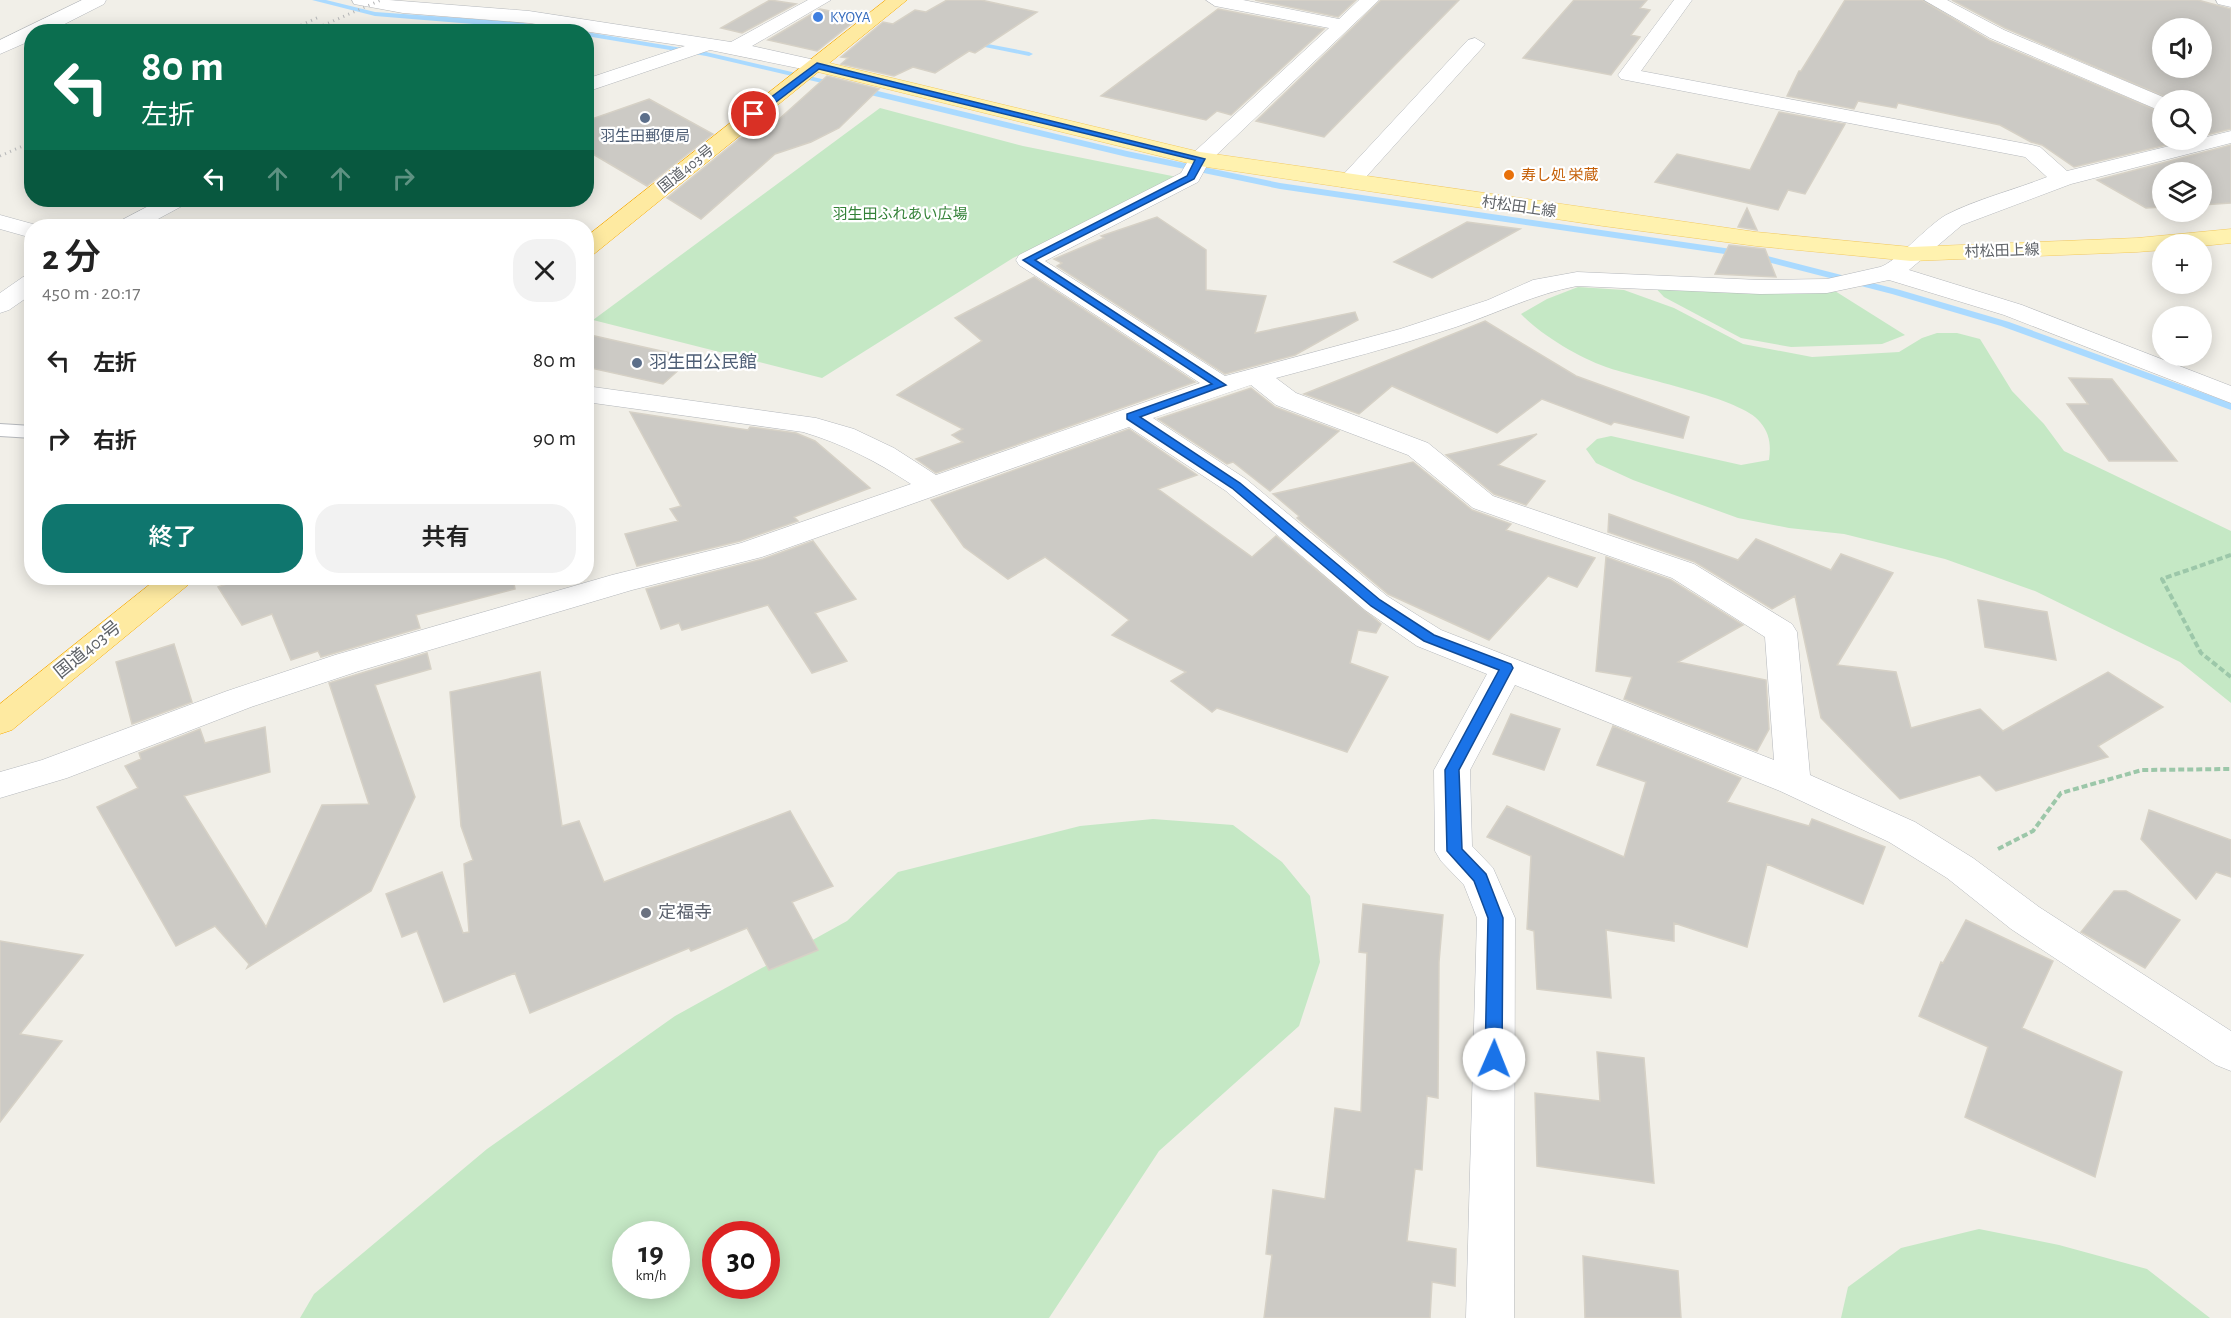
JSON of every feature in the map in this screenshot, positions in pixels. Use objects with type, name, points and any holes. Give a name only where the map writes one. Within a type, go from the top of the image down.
[{"type":"highway","name":"国道403号","points":[[594,243],[898,0]]},
{"type":"highway","name":"国道403号","points":[[0,723],[168,585]]},
{"type":"main road","name":"村松田上線","points":[[817,66],[1119,141],[1195,168],[1349,182],[1744,237],[1911,254],[2137,245],[2231,236]]},
{"type":"street","points":[[48,24],[96,0]]},
{"type":"street","points":[[361,0],[410,9],[528,17],[575,24]]},
{"type":"street","points":[[735,48],[822,0]]},
{"type":"street","points":[[1215,0],[1342,25]]},
{"type":"street","points":[[1221,385],[1028,260],[1195,168],[1370,0]]},
{"type":"street","points":[[1683,0],[1628,75],[2032,152],[2063,179]]},
{"type":"street","points":[[1933,0],[1997,34],[2152,100]]},
{"type":"street","points":[[2225,0],[2231,1]]},
{"type":"street","points":[[594,27],[735,48],[817,66]]},
{"type":"street","points":[[0,48],[24,36]]},
{"type":"street","points":[[594,83],[709,44]]},
{"type":"street","points":[[1349,182],[1475,44]]},
{"type":"street","points":[[2212,125],[2231,134]]},
{"type":"street","points":[[0,784],[54,769],[239,699],[347,663],[623,582],[752,550],[1221,385],[1254,374],[1409,334],[1497,304],[1542,285],[1577,279],[1760,287],[1837,284],[1895,271],[1911,254],[1953,220],[2063,179],[2231,134]]},
{"type":"street","points":[[141,219],[163,207]]},
{"type":"street","points":[[0,222],[24,229]]},
{"type":"street","points":[[1889,272],[2013,309],[2231,395]]},
{"type":"street","points":[[0,306],[24,288]]},
{"type":"street","points":[[1254,374],[1286,399],[1418,449],[1483,502],[1683,571],[1781,632],[1793,782]]},
{"type":"street","points":[[594,395],[806,424],[844,435],[884,453],[932,485]]},
{"type":"street","points":[[1131,416],[1236,485],[1376,603],[1429,638],[1793,782],[1902,832],[1960,868],[2035,924],[2231,1053]]},
{"type":"street","points":[[1490,1318],[1496,918],[1480,878],[1454,851],[1452,770],[1507,668]]},
{"type":"lane","points":[[0,430],[24,432]]},
{"type":"path","points":[[2231,555],[2162,579],[2201,653],[2231,677]]},
{"type":"path","points":[[1960,868],[2033,831],[2061,792],[2142,770],[2231,769]]},
{"type":"green space","name":"羽生田ふれあい広場","points":[[880,108],[1023,146],[1177,177],[1013,258],[822,378],[594,319]]},
{"type":"green space","points":[[1650,282],[1827,286],[1905,335],[1882,344],[1791,347],[1741,338],[1664,297]]},
{"type":"green space","points":[[1578,287],[1624,290],[1674,308],[1743,344],[1812,357],[1899,352],[1922,338],[1937,333],[1957,333],[1980,339],[2012,391],[2044,424],[2064,451],[2231,531],[2231,703],[2180,662],[2035,591],[1945,559],[1844,534],[1789,528],[1738,518],[1633,480],[1596,463],[1586,449],[1597,439],[1611,436],[1741,465],[1769,460],[1770,445],[1763,426],[1750,413],[1712,397],[1595,363],[1549,337],[1521,314],[1547,299]]},
{"type":"green space","points":[[1153,819],[1233,825],[1282,862],[1310,896],[1320,962],[1299,1026],[1159,1151],[1049,1318],[300,1318],[314,1294],[487,1149],[675,1016],[847,921],[898,872],[1080,826]]},
{"type":"green space","points":[[1979,1229],[2059,1245],[2147,1269],[2210,1318],[1841,1318],[1848,1287],[1901,1248]]},
{"type":"building","points":[[770,0],[796,4],[742,33],[721,28]]},
{"type":"building","points":[[947,0],[981,0],[1037,12],[975,53],[969,51],[935,73],[913,67],[894,76],[841,64],[848,58],[841,57],[883,22],[893,24],[915,10],[926,12]]},
{"type":"building","points":[[1255,0],[1356,0],[1338,17]]},
{"type":"building","points":[[1381,0],[1459,0],[1324,137],[1256,121]]},
{"type":"building","points":[[1574,0],[1647,0],[1640,8],[1650,10],[1631,35],[1640,37],[1611,75],[1523,58]]},
{"type":"building","points":[[1845,0],[1922,0],[1989,40],[2152,108],[2152,148],[2074,167],[2042,145],[2031,142],[2000,125],[1898,103],[1896,108],[1858,101],[1854,109],[1787,96]]},
{"type":"building","points":[[1952,0],[2198,0],[2231,9],[2231,129],[2212,134],[2212,90],[2152,91],[2005,28]]},
{"type":"building","points":[[820,9],[860,17],[817,51],[768,40]]},
{"type":"building","points":[[1218,9],[1324,29],[1231,115],[1217,111],[1206,120],[1101,96]]},
{"type":"building","points":[[827,76],[879,89],[839,128],[811,142],[775,154],[701,219],[667,198],[739,139],[768,129]]},
{"type":"building","points":[[649,99],[713,134],[647,186],[594,155],[594,118]]},
{"type":"building","points":[[1779,112],[1845,124],[1805,194],[1788,190],[1778,210],[1655,182],[1677,154],[1750,170]]},
{"type":"building","points":[[2231,145],[2231,203],[2212,204],[2212,162],[2166,162]]},
{"type":"building","points":[[2152,166],[2152,208],[2146,208],[2097,180]]},
{"type":"building","points":[[1747,208],[1757,230],[1738,227]]},
{"type":"building","points":[[1157,217],[1206,250],[1206,290],[1266,296],[1255,333],[1355,312],[1358,320],[1295,355],[1225,374],[1057,266],[1062,263],[1054,259],[1104,238],[1101,236]]},
{"type":"building","points":[[1467,222],[1520,229],[1432,278],[1394,262]]},
{"type":"building","points":[[1729,245],[1765,249],[1776,277],[1715,274]]},
{"type":"building","points":[[1034,277],[1195,382],[936,473],[916,459],[963,442],[952,435],[963,429],[897,395],[982,341],[955,318]]},
{"type":"building","points":[[1485,321],[1576,376],[1689,417],[1683,438],[1614,422],[1611,425],[1542,399],[1497,433],[1392,386],[1359,414],[1304,394]]},
{"type":"building","name":"羽生田公民館","points":[[594,336],[692,358],[663,384],[594,369]]},
{"type":"building","points":[[2069,378],[2112,379],[2177,461],[2109,461],[2067,404],[2088,404]]},
{"type":"building","points":[[1251,388],[1275,407],[1339,431],[1270,491],[1233,462],[1227,464],[1158,419]]},
{"type":"building","points":[[630,412],[748,430],[750,427],[796,433],[815,441],[870,488],[794,517],[798,521],[740,541],[637,566],[625,534],[678,521],[670,509],[681,506]]},
{"type":"building","points":[[1129,429],[1197,475],[1158,489],[1252,557],[1276,536],[1381,624],[1376,633],[1358,630],[1350,663],[1388,677],[1347,752],[1217,708],[1212,712],[1171,681],[1186,672],[1112,635],[1129,620],[1045,557],[1008,579],[964,547],[931,500]]},
{"type":"building","points":[[1537,434],[1498,465],[1545,481],[1526,505],[1494,494],[1446,455]]},
{"type":"building","points":[[1413,462],[1472,510],[1511,524],[1506,530],[1595,558],[1577,587],[1548,576],[1489,640],[1388,594],[1297,518],[1299,516],[1273,494]]},
{"type":"building","points":[[1609,514],[1738,560],[1756,539],[1831,570],[1841,554],[1893,573],[1837,665],[1896,672],[1911,728],[1980,709],[2003,731],[2108,672],[2163,707],[2098,746],[2108,757],[1996,791],[1980,775],[1900,799],[1821,718],[1795,596],[1772,609],[1695,562],[1608,532]]},
{"type":"building","points":[[813,541],[856,599],[815,613],[847,661],[812,673],[768,605],[682,630],[679,623],[661,629],[646,589],[763,559]]},
{"type":"building","points":[[1606,557],[1671,580],[1743,625],[1678,662],[1766,680],[1769,729],[1757,751],[1624,699],[1632,677],[1596,671]]},
{"type":"building","points":[[224,585],[514,585],[515,589],[416,615],[420,628],[321,657],[318,651],[291,660],[272,614],[242,625],[218,587]]},
{"type":"building","points":[[1978,600],[2047,612],[2056,660],[1985,647]]},
{"type":"building","points":[[174,644],[192,702],[132,724],[116,662]]},
{"type":"building","points":[[427,653],[431,669],[375,685],[415,797],[371,891],[247,968],[249,964],[215,926],[176,946],[97,807],[138,788],[125,766],[141,759],[139,753],[200,729],[205,743],[265,727],[270,772],[184,796],[266,927],[322,805],[369,804],[329,683]]},
{"type":"building","points":[[540,672],[562,826],[579,821],[604,882],[790,811],[833,886],[792,902],[818,950],[769,970],[747,928],[691,951],[689,948],[530,1013],[515,973],[444,1002],[417,931],[402,937],[386,894],[442,872],[463,933],[469,932],[464,864],[473,860],[461,826],[450,692]]},
{"type":"building","points":[[1511,714],[1560,729],[1544,770],[1493,754]]},
{"type":"building","points":[[1613,726],[1741,778],[1727,802],[1809,826],[1812,819],[1885,847],[1863,904],[1767,864],[1747,947],[1674,923],[1674,941],[1606,930],[1611,998],[1537,989],[1534,931],[1527,929],[1531,856],[1487,837],[1507,806],[1624,857],[1646,782],[1597,765]]},
{"type":"building","points":[[2149,810],[2231,840],[2231,877],[2216,872],[2196,899],[2141,839]]},
{"type":"building","points":[[2114,891],[2126,891],[2180,920],[2145,968],[2081,932]]},
{"type":"building","points":[[1363,904],[1443,915],[1439,962],[1438,1098],[1427,1096],[1422,1170],[1415,1169],[1407,1241],[1456,1249],[1455,1286],[1432,1282],[1430,1318],[1264,1318],[1272,1255],[1266,1254],[1273,1190],[1325,1199],[1335,1108],[1361,1112],[1367,953],[1359,952]]},
{"type":"building","points":[[1966,920],[2053,961],[2022,1028],[2122,1072],[2095,1177],[1965,1117],[1988,1047],[1919,1016],[1941,962],[1943,963]]},
{"type":"building","points":[[0,941],[83,955],[20,1034],[62,1041],[0,1122]]},
{"type":"building","points":[[1597,1052],[1644,1058],[1654,1183],[1537,1166],[1535,1093],[1600,1101]]},
{"type":"building","points":[[1583,1256],[1678,1271],[1681,1318],[1585,1318]]},
{"type":"waterway","points":[[316,0],[375,14],[518,24]]},
{"type":"waterway","points":[[594,35],[706,54],[839,84]]},
{"type":"waterway","points":[[970,42],[1029,54]]},
{"type":"waterway","points":[[857,89],[1127,154],[1280,186],[1752,255],[1896,292],[2005,324],[2231,407]]},
{"type":"railway","points":[[326,24],[381,0]]},
{"type":"railway","points":[[304,24],[319,17]]},
{"type":"railway","points":[[0,156],[24,146]]},
{"type":"place","name":"KYOYA","points":[[818,17]]},
{"type":"place","name":"羽生田郵便局","points":[[645,118]]},
{"type":"place","name":"寿し処 栄蔵","points":[[1509,175]]},
{"type":"place","name":"羽生田公民館","points":[[637,363]]},
{"type":"place","name":"定福寺","points":[[646,913]]},
{"type":"route","points":[[754,114],[817,66],[1200,159],[1190,177],[1028,260],[1221,385],[1131,416],[1236,485],[1376,603],[1429,638],[1507,668],[1452,770],[1454,851],[1480,878],[1496,918],[1494,1059]]}]
